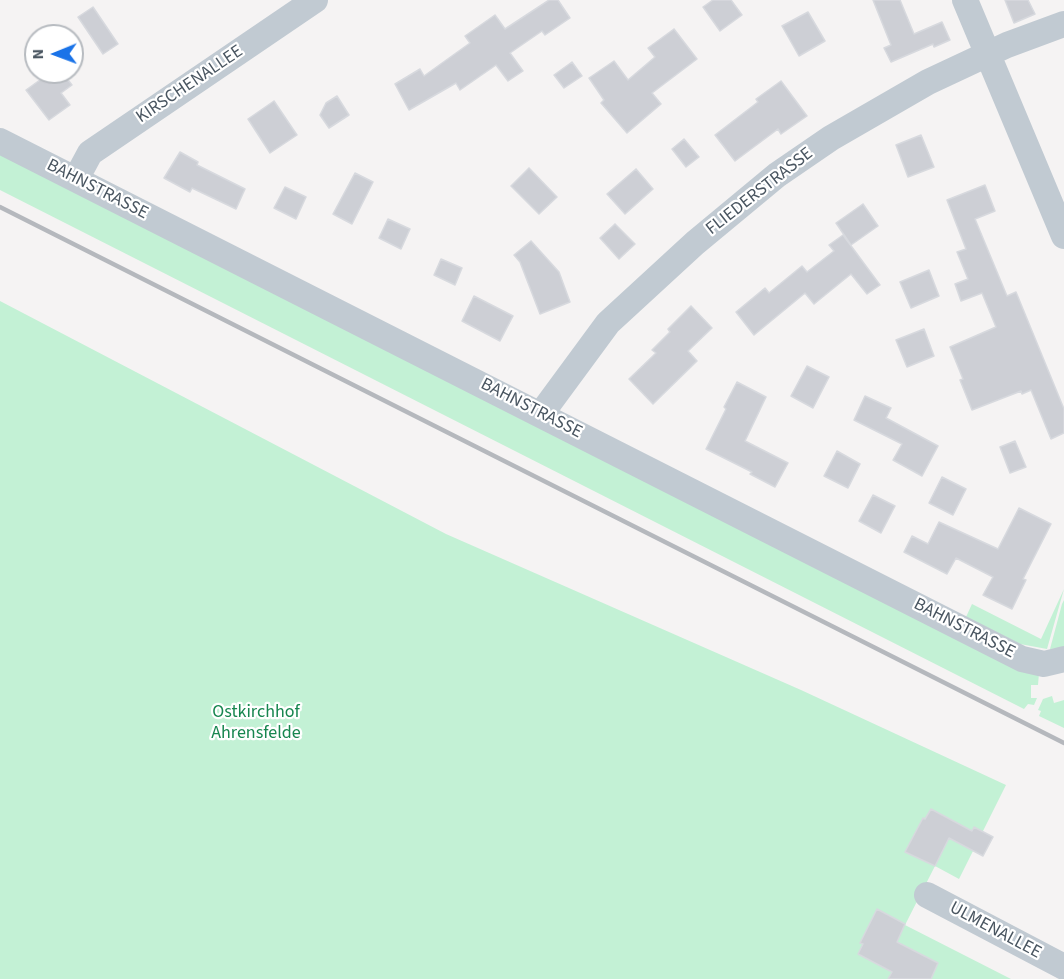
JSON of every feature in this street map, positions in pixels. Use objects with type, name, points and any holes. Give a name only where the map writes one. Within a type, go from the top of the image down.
[{"type":"street","name":"KIRSCHENALLEE","points":[[76,179],[90,153],[315,0]]},
{"type":"street","points":[[965,0],[1064,236]]},
{"type":"street","name":"FLIEDERSTRASSE","points":[[541,414],[608,323],[695,243],[777,175],[831,138],[899,97],[988,54],[1064,24]]},
{"type":"street","name":"BAHNSTRASSE","points":[[0,141],[1022,659],[1044,664],[1064,659]]},
{"type":"street","name":"ULMENALLEE","points":[[927,895],[1064,967]]},
{"type":"green space","points":[[0,151],[1039,673],[1038,685],[1031,685],[1031,698],[1037,698],[1034,705],[1028,704],[1024,709],[0,190]]},
{"type":"green space","name":"Ostkirchhof Ahrensfelde","points":[[0,301],[446,534],[801,690],[1006,785],[959,879],[935,866],[905,925],[1011,979],[0,979]]},
{"type":"green space","points":[[1064,589],[1047,649],[1020,644],[966,617],[972,604],[1041,639]]},
{"type":"green space","points":[[1064,600],[1064,648],[1050,649],[1062,604]]},
{"type":"green space","points":[[1052,696],[1054,703],[1064,700],[1064,728],[1039,716],[1041,711],[1038,710],[1043,699]]},
{"type":"building","points":[[549,0],[558,0],[570,18],[545,35],[542,31],[510,53],[523,71],[508,81],[496,65],[460,90],[456,83],[409,110],[395,84],[420,69],[424,76],[470,43],[465,36],[495,15],[505,29]]},
{"type":"building","points":[[713,0],[731,0],[742,15],[720,31],[703,7]]},
{"type":"building","points":[[873,0],[900,0],[914,34],[942,22],[950,40],[934,47],[933,44],[891,62],[884,48],[891,45]]},
{"type":"building","points":[[1005,0],[1028,0],[1035,14],[1014,23]]},
{"type":"building","points":[[93,7],[118,44],[103,54],[78,17]]},
{"type":"building","points":[[808,12],[825,41],[799,56],[782,26]]},
{"type":"building","points":[[674,29],[697,59],[652,93],[661,104],[627,133],[601,103],[604,100],[589,78],[614,61],[628,80],[655,57],[648,48]]},
{"type":"building","points":[[572,62],[582,76],[564,88],[554,75]]},
{"type":"building","points":[[781,81],[807,116],[781,134],[778,129],[735,161],[715,135],[758,102],[756,99]]},
{"type":"building","points":[[34,84],[71,84],[61,93],[70,105],[49,120],[26,90]]},
{"type":"building","points":[[337,96],[349,115],[329,128],[320,115],[326,103]]},
{"type":"building","points":[[274,101],[297,135],[270,153],[248,119]]},
{"type":"building","points":[[921,135],[934,167],[908,177],[896,145]]},
{"type":"building","points":[[684,139],[699,157],[686,167],[672,149]]},
{"type":"building","points":[[180,152],[198,162],[197,165],[245,189],[236,209],[192,188],[190,192],[164,178]]},
{"type":"building","points":[[529,168],[557,197],[539,214],[511,186]]},
{"type":"building","points":[[636,169],[653,189],[625,214],[607,194]]},
{"type":"building","points":[[355,173],[373,182],[352,224],[333,214]]},
{"type":"building","points":[[985,185],[995,211],[975,219],[1007,296],[1016,292],[1064,409],[1064,433],[1051,439],[1031,390],[1022,394],[1021,391],[972,410],[950,347],[996,327],[982,293],[961,301],[955,284],[968,279],[957,252],[966,249],[947,200]]},
{"type":"building","points":[[285,187],[306,197],[296,219],[274,208]]},
{"type":"building","points":[[863,204],[878,226],[851,245],[836,223]]},
{"type":"building","points":[[388,219],[410,229],[401,249],[379,238]]},
{"type":"building","points":[[615,224],[635,244],[619,259],[600,238]]},
{"type":"building","points":[[843,235],[880,285],[867,294],[851,274],[814,304],[805,293],[754,335],[736,312],[765,288],[769,293],[802,266],[807,272],[834,251],[829,245]]},
{"type":"building","points":[[531,241],[559,272],[570,302],[540,314],[520,262],[514,255]]},
{"type":"building","points":[[441,259],[462,268],[455,285],[434,275]]},
{"type":"building","points":[[929,270],[939,296],[911,308],[900,282]]},
{"type":"building","points":[[474,296],[513,316],[500,341],[462,321]]},
{"type":"building","points":[[691,306],[712,328],[688,351],[697,361],[653,404],[629,379],[656,353],[652,350],[670,332],[668,329]]},
{"type":"building","points":[[924,329],[934,356],[907,367],[896,340]]},
{"type":"building","points":[[807,366],[829,377],[813,408],[791,396]]},
{"type":"building","points":[[737,382],[766,397],[745,441],[788,463],[775,487],[750,474],[752,472],[706,449]]},
{"type":"building","points":[[865,396],[891,408],[886,418],[938,446],[922,476],[893,460],[902,444],[854,420]]},
{"type":"building","points":[[1015,441],[1026,467],[1010,473],[1000,447]]},
{"type":"building","points":[[837,451],[860,464],[848,488],[824,476]]},
{"type":"building","points":[[942,477],[966,489],[953,515],[929,503]]},
{"type":"building","points":[[873,495],[895,506],[881,533],[859,521]]},
{"type":"building","points":[[1019,508],[1051,524],[1023,579],[1026,580],[1012,609],[983,595],[993,577],[956,558],[947,574],[904,552],[912,536],[928,544],[939,522],[998,549]]},
{"type":"building","points":[[931,809],[972,831],[974,827],[993,837],[983,856],[949,838],[935,866],[905,852],[923,818],[925,819]]},
{"type":"building","points":[[877,909],[905,924],[897,942],[938,963],[931,979],[888,979],[892,972],[858,954],[863,944],[860,943]]},
{"type":"railway","points":[[0,207],[1064,743]]}]
